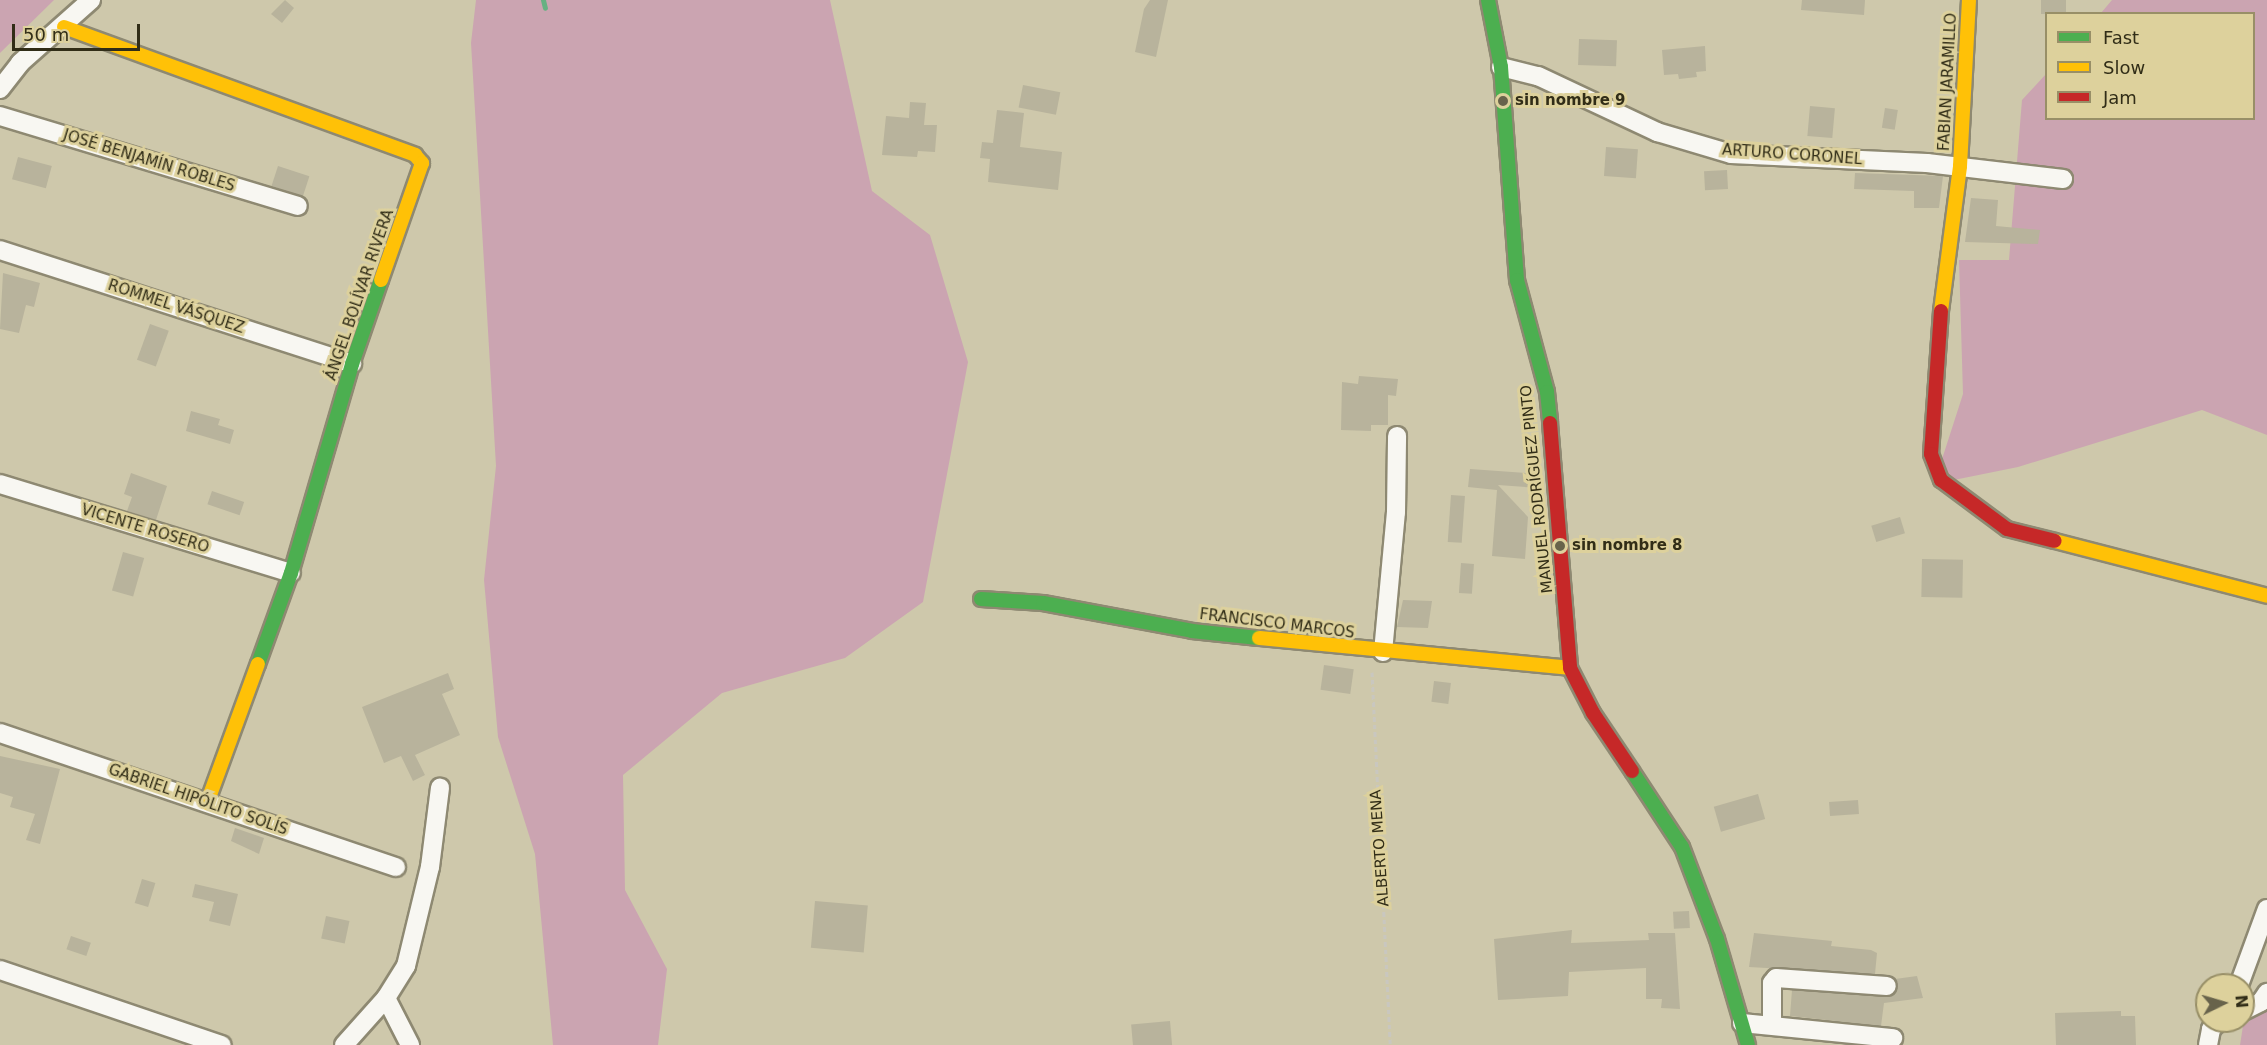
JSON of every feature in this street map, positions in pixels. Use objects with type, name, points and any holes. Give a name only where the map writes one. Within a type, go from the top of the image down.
[{"type":"street","points":[[0,89],[20,63],[64,27],[91,0]]},
{"type":"street","name":"MANUEL RODRÍGUEZ PINTO","points":[[1488,0],[1501,67],[1517,280],[1547,392],[1570,668],[1593,713],[1682,847],[1717,939],[1748,1045]]},
{"type":"street","name":"FABIAN JARAMILLO","points":[[1969,0],[1960,166],[1943,290],[1931,454],[1941,480],[1966,502],[2007,529],[2267,596]]},
{"type":"street","name":"ÁNGEL BOLÍVAR RIVERA","points":[[64,27],[419,158],[421,169],[352,364],[291,573],[207,804]]},
{"type":"street","name":"ARTURO CORONEL","points":[[1501,67],[1538,76],[1657,132],[1731,154],[1960,166],[2063,179]]},
{"type":"street","name":"JOSÉ BENJAMÍN ROBLES","points":[[0,116],[298,206]]},
{"type":"street","name":"ROMMEL VÁSQUEZ","points":[[0,250],[352,364]]},
{"type":"street","points":[[1377,652],[1396,512],[1397,436]]},
{"type":"street","name":"VICENTE ROSERO","points":[[0,484],[291,573]]},
{"type":"street","name":"FRANCISCO MARCOS","points":[[981,598],[1043,603],[1192,631],[1377,652],[1570,668]]},
{"type":"street","name":"GABRIEL HIPÓLITO SOLÍS","points":[[0,733],[396,867]]},
{"type":"street","points":[[344,1045],[386,998],[408,956],[430,867],[440,788]]},
{"type":"street","points":[[2243,973],[2267,909]]},
{"type":"street","points":[[0,970],[222,1045]]},
{"type":"street","points":[[1772,1025],[1772,983],[1776,978],[1887,986]]},
{"type":"street","points":[[2255,1005],[2261,1002],[2267,993]]},
{"type":"street","points":[[386,998],[410,1045]]},
{"type":"street","points":[[1742,1023],[1893,1038]]},
{"type":"path","name":"ALBERTO MENA","points":[[1377,652],[1390,1045]]},
{"type":"shaded area","points":[[0,0],[54,0],[0,53]]},
{"type":"shaded area","points":[[476,0],[830,0],[872,191],[930,235],[968,362],[923,602],[845,658],[722,693],[623,775],[625,890],[667,969],[658,1045],[553,1045],[535,854],[498,737],[484,580],[496,466],[471,43]]},
{"type":"shaded area","points":[[2112,0],[2267,0],[2267,435],[2202,410],[2018,467],[1934,484],[1963,394],[1959,260],[2009,260],[2022,100],[2045,75],[2045,120],[2255,120],[2255,12],[2102,12]]},
{"type":"shaded area","points":[[2267,1007],[2267,1045],[2240,1045],[2242,1033],[2255,1033],[2255,1016]]},
{"type":"building","points":[[285,0],[294,8],[282,23],[271,14]]},
{"type":"building","points":[[1150,0],[1168,0],[1156,57],[1135,52],[1144,9]]},
{"type":"building","points":[[1802,0],[1865,0],[1864,15],[1801,10]]},
{"type":"building","points":[[2041,0],[2066,0],[2066,12],[2041,14]]},
{"type":"building","points":[[1579,39],[1617,40],[1616,66],[1578,65]]},
{"type":"building","points":[[1705,46],[1706,71],[1696,72],[1697,77],[1679,79],[1678,74],[1664,75],[1662,50]]},
{"type":"building","points":[[1023,85],[1060,92],[1056,115],[1019,108]]},
{"type":"building","points":[[910,102],[926,103],[924,125],[937,125],[935,152],[918,151],[917,157],[882,155],[886,116],[909,118]]},
{"type":"building","points":[[1810,106],[1835,108],[1832,138],[1807,136]]},
{"type":"building","points":[[1885,108],[1898,110],[1895,130],[1882,128]]},
{"type":"building","points":[[997,110],[1024,113],[1020,147],[1062,152],[1058,190],[988,182],[990,159],[980,158],[982,142],[993,143]]},
{"type":"building","points":[[1606,147],[1638,149],[1636,178],[1604,176]]},
{"type":"building","points":[[18,157],[52,166],[46,188],[12,179]]},
{"type":"building","points":[[278,166],[309,176],[303,196],[272,186]]},
{"type":"building","points":[[1727,170],[1728,189],[1705,190],[1704,171]]},
{"type":"building","points":[[1855,173],[1943,176],[1939,208],[1914,208],[1914,191],[1854,189]]},
{"type":"building","points":[[1971,198],[1998,200],[1996,226],[2040,230],[2038,244],[1965,242]]},
{"type":"building","points":[[3,273],[40,283],[34,307],[26,305],[19,333],[0,329]]},
{"type":"building","points":[[150,324],[169,331],[156,367],[137,360]]},
{"type":"building","points":[[1359,376],[1398,379],[1396,396],[1388,395],[1388,425],[1371,425],[1371,431],[1341,430],[1342,382],[1358,384]]},
{"type":"building","points":[[191,411],[220,419],[218,425],[234,430],[230,444],[186,431]]},
{"type":"building","points":[[1470,469],[1539,474],[1539,488],[1498,485],[1528,517],[1525,559],[1492,556],[1497,490],[1468,487]]},
{"type":"building","points":[[131,473],[167,486],[156,520],[127,511],[132,497],[124,494]]},
{"type":"building","points":[[212,491],[244,502],[240,515],[207,504]]},
{"type":"building","points":[[1451,495],[1465,496],[1462,543],[1448,542]]},
{"type":"building","points":[[1900,517],[1905,533],[1876,542],[1871,526]]},
{"type":"building","points":[[123,552],[144,558],[133,597],[112,590]]},
{"type":"building","points":[[1922,559],[1963,560],[1962,598],[1921,597]]},
{"type":"building","points":[[1461,563],[1474,564],[1472,594],[1459,593]]},
{"type":"building","points":[[1403,600],[1432,601],[1428,628],[1397,627]]},
{"type":"building","points":[[1324,665],[1354,669],[1350,694],[1321,690]]},
{"type":"building","points":[[448,673],[454,689],[442,694],[460,735],[415,755],[425,775],[413,781],[401,756],[384,763],[362,707]]},
{"type":"building","points":[[1434,681],[1451,683],[1448,704],[1431,702]]},
{"type":"building","points":[[0,756],[60,769],[40,844],[26,840],[35,814],[10,807],[13,797],[0,793]]},
{"type":"building","points":[[1758,794],[1765,819],[1721,832],[1714,807]]},
{"type":"building","points":[[1858,800],[1859,814],[1830,816],[1829,802]]},
{"type":"building","points":[[235,828],[264,838],[259,854],[231,841]]},
{"type":"building","points":[[142,879],[155,883],[148,907],[135,903]]},
{"type":"building","points":[[195,884],[238,894],[230,926],[209,921],[214,902],[192,897]]},
{"type":"building","points":[[815,901],[868,906],[864,952],[811,948]]},
{"type":"building","points":[[1689,911],[1690,928],[1674,929],[1673,912]]},
{"type":"building","points":[[326,916],[349,921],[345,943],[321,938]]},
{"type":"building","points":[[1572,930],[1571,943],[1649,940],[1648,933],[1675,933],[1680,1009],[1661,1008],[1662,999],[1646,999],[1646,968],[1569,972],[1568,996],[1498,1000],[1494,939]]},
{"type":"building","points":[[1754,933],[1832,941],[1831,946],[1871,950],[1877,953],[1875,974],[1749,967]]},
{"type":"building","points":[[71,936],[91,943],[86,956],[66,949]]},
{"type":"building","points":[[1917,976],[1923,998],[1884,1003],[1881,1026],[1790,1016],[1792,990],[1887,997],[1897,992],[1895,979]]},
{"type":"building","points":[[2121,1011],[2121,1016],[2135,1016],[2136,1045],[2056,1045],[2055,1013]]},
{"type":"building","points":[[1170,1021],[1172,1045],[1133,1045],[1131,1024]]},
{"type":"waterway","points":[[543,0],[545,8]]},
{"type":"traffic: fast","points":[[1488,0],[1501,67],[1517,280],[1547,392],[1550,423]]},
{"type":"traffic: fast","points":[[258,664],[291,573],[352,364],[381,280]]},
{"type":"traffic: fast","points":[[981,599],[1043,603],[1192,631],[1259,638]]},
{"type":"traffic: fast","points":[[1632,771],[1682,847],[1717,939],[1748,1045]]},
{"type":"traffic: slow","points":[[1941,311],[1960,166],[1969,0]]},
{"type":"traffic: slow","points":[[64,27],[415,155],[422,163],[381,280]]},
{"type":"traffic: slow","points":[[2055,541],[2267,596]]},
{"type":"traffic: slow","points":[[1259,638],[1570,668]]},
{"type":"traffic: slow","points":[[207,803],[258,664]]},
{"type":"traffic: jam","points":[[1941,311],[1931,454],[1941,480],[2007,529],[2055,541]]},
{"type":"traffic: jam","points":[[1550,423],[1570,668],[1593,713],[1632,771]]},
{"type":"place","name":"sin nombre 9","points":[[1503,101]]},
{"type":"place","name":"sin nombre 8","points":[[1560,546]]}]
